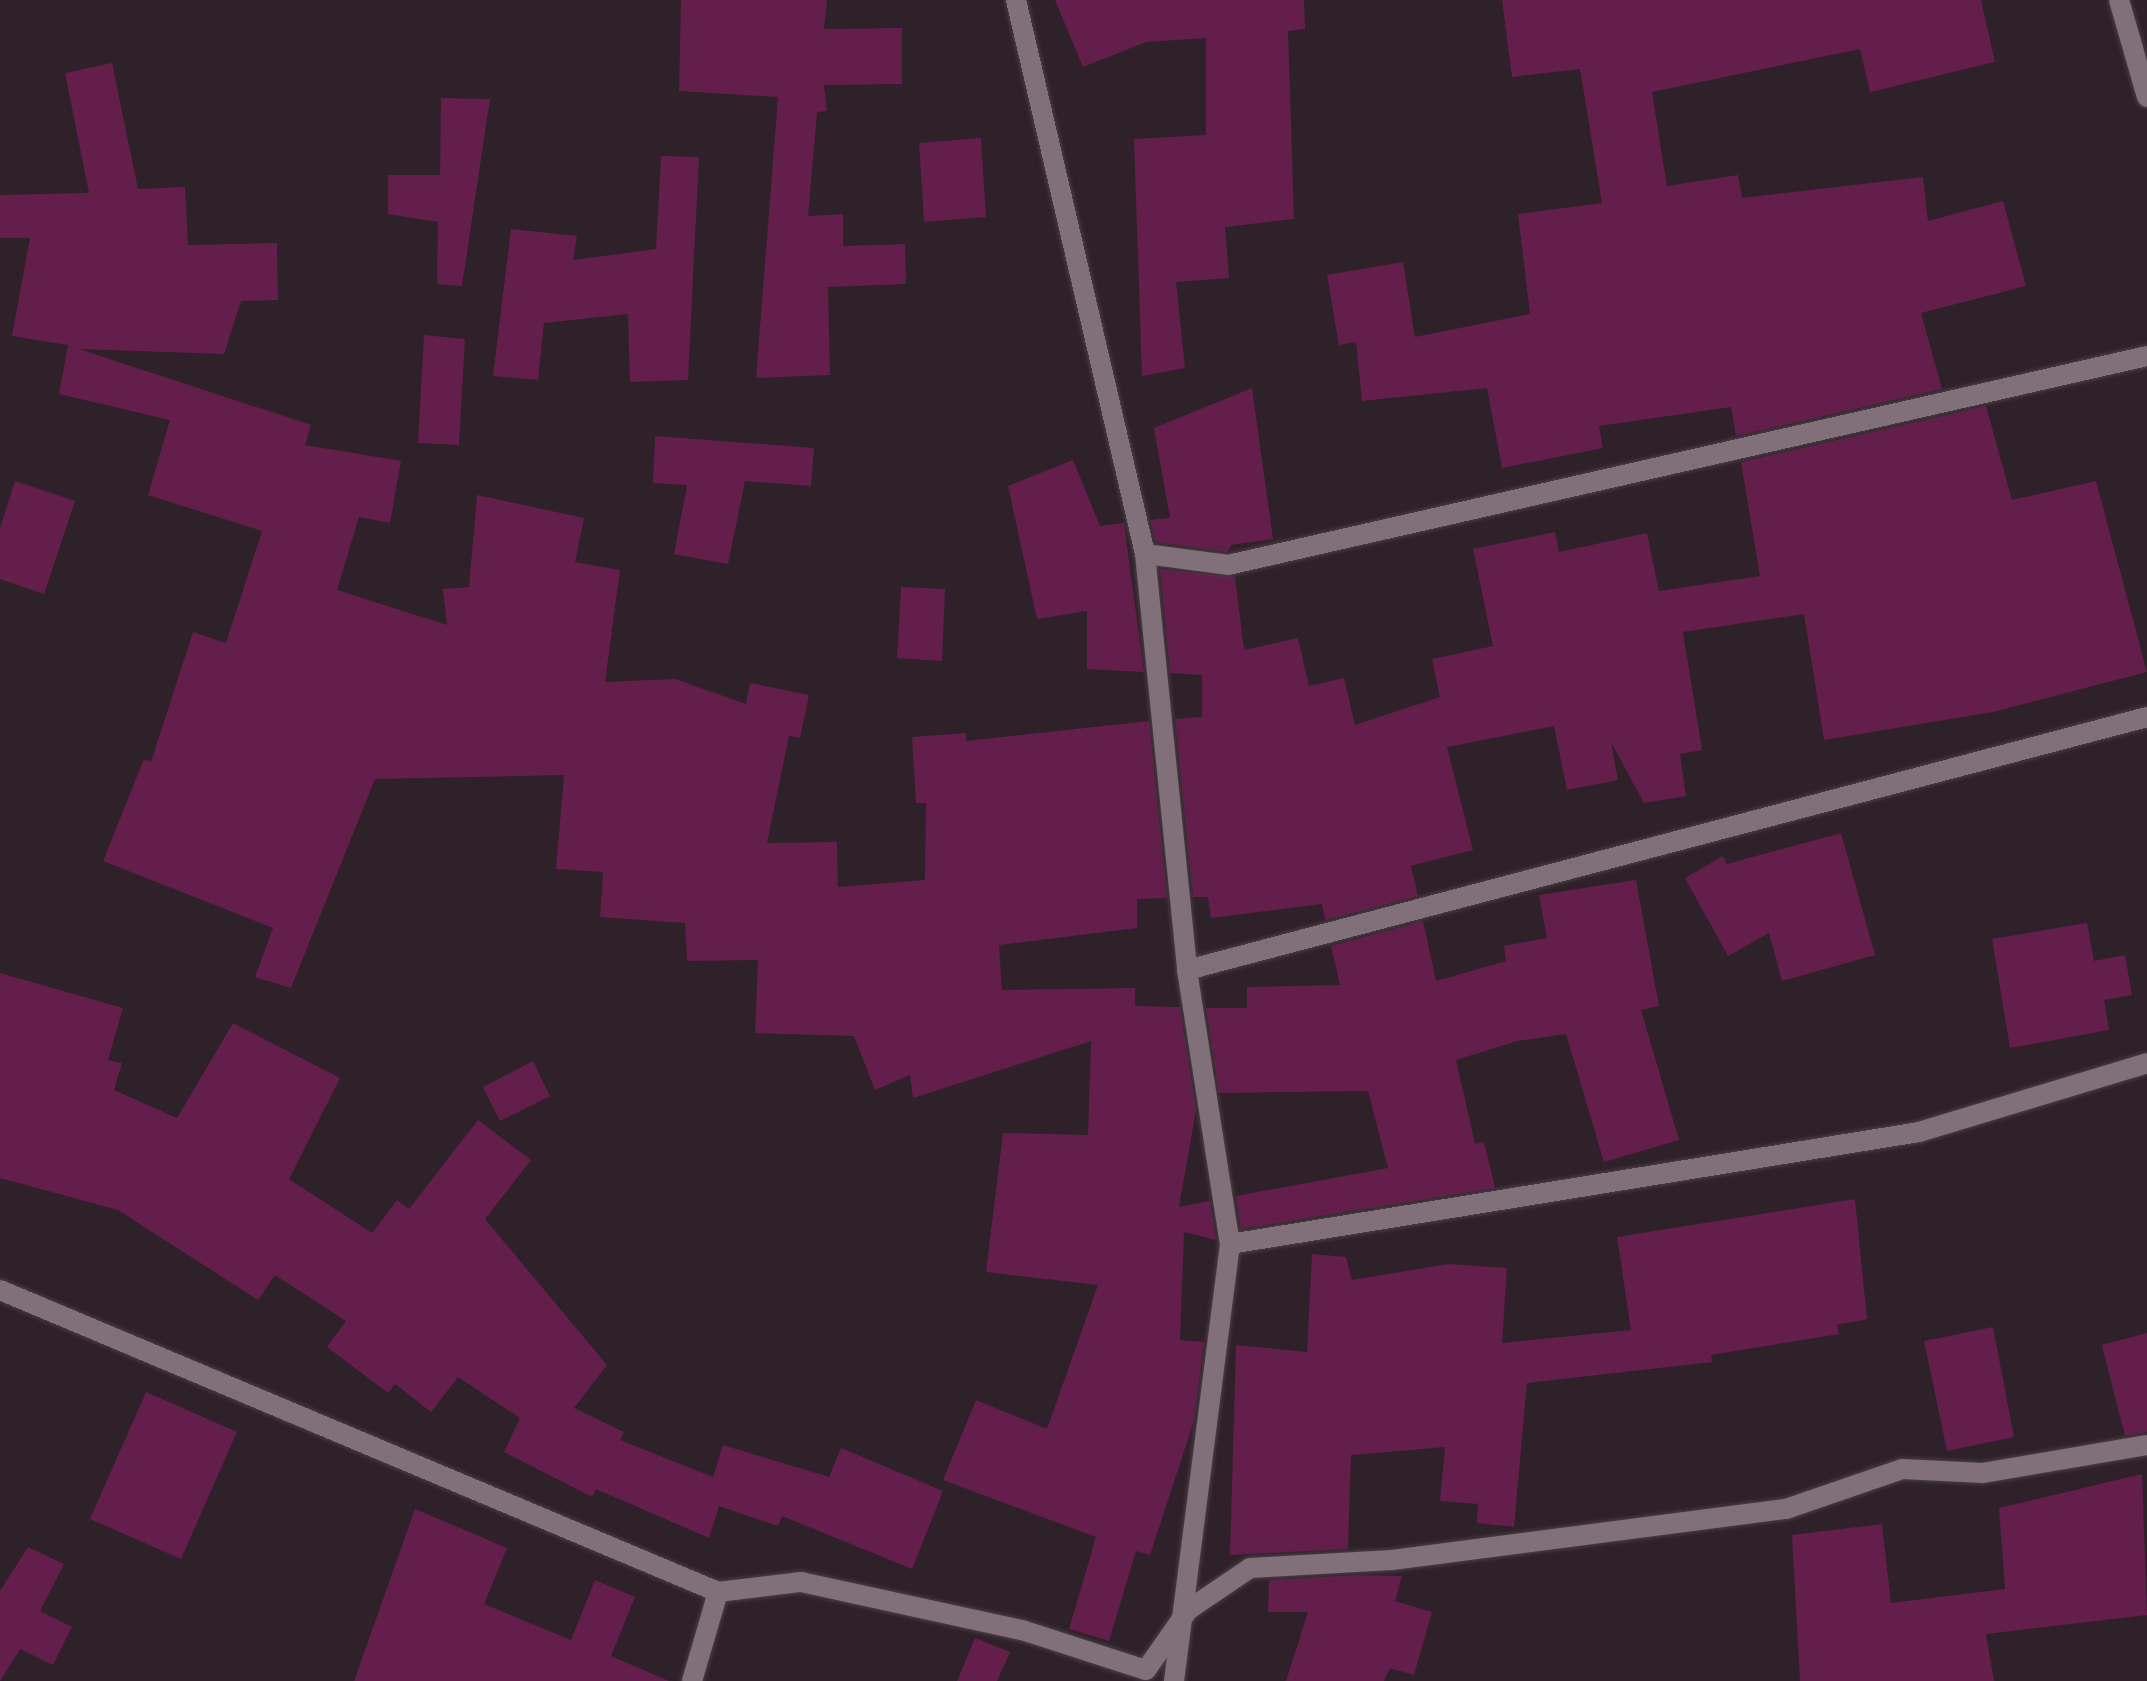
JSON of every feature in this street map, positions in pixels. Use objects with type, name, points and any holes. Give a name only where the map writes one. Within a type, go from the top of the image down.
[{"type":"street","points":[[1016,0],[1145,554],[1187,970],[1230,1244],[1188,1610],[1174,1681]]},
{"type":"street","points":[[2119,0],[2147,97]]},
{"type":"street","points":[[1145,554],[1228,565],[2147,356]]},
{"type":"street","points":[[1187,970],[2147,717]]},
{"type":"street","points":[[1230,1244],[1919,1132],[2147,1063]]},
{"type":"street","points":[[0,1290],[718,1592],[801,1582],[1022,1630],[1146,1670],[1188,1610],[1250,1568],[1392,1560],[1786,1509],[1902,1469],[1983,1473],[2147,1445]]},
{"type":"street","points":[[692,1681],[718,1592]]},
{"type":"building","points":[[681,0],[827,0],[824,29],[902,28],[902,84],[824,85],[827,111],[817,112],[808,216],[843,214],[843,246],[905,244],[906,284],[828,287],[830,375],[756,378],[778,97],[679,91]]},
{"type":"building","points":[[1055,0],[1304,0],[1305,29],[1288,31],[1294,219],[1225,227],[1229,278],[1176,282],[1185,368],[1142,376],[1134,139],[1206,135],[1206,38],[1146,42],[1083,67]]},
{"type":"building","points":[[1502,0],[1981,0],[1995,62],[1870,92],[1860,49],[1652,92],[1667,186],[1738,175],[1742,198],[1923,177],[1928,221],[2003,201],[2026,286],[1921,313],[1942,389],[1736,436],[1731,407],[1599,426],[1603,448],[1502,468],[1487,388],[1362,401],[1356,342],[1339,345],[1327,275],[1403,262],[1415,337],[1530,314],[1518,214],[1602,203],[1580,69],[1512,77]]},
{"type":"building","points":[[112,63],[138,189],[185,187],[188,245],[277,243],[278,300],[241,301],[224,354],[79,349],[311,425],[305,445],[401,461],[390,523],[359,517],[337,590],[447,625],[443,589],[469,587],[477,495],[584,518],[575,562],[620,570],[605,682],[675,679],[746,704],[750,683],[809,695],[800,738],[789,736],[767,843],[837,842],[838,887],[925,880],[926,803],[916,803],[912,737],[966,733],[966,741],[1149,721],[1167,898],[1137,899],[1137,928],[999,945],[1002,990],[1135,988],[1135,1006],[1180,1007],[1196,1110],[1179,1207],[1210,1201],[1216,1240],[1184,1232],[1180,1340],[1204,1342],[1194,1421],[1150,1555],[1136,1551],[1109,1641],[1069,1629],[1096,1537],[943,1480],[976,1400],[1047,1429],[1098,1285],[986,1272],[1003,1133],[1088,1135],[1091,1041],[913,1098],[910,1075],[875,1090],[854,1036],[755,1033],[758,960],[687,961],[685,923],[600,917],[603,872],[556,869],[564,775],[375,779],[291,988],[255,977],[273,928],[103,861],[144,759],[151,762],[193,632],[226,643],[262,531],[148,495],[170,420],[59,394],[68,345],[12,336],[30,238],[0,238],[0,195],[89,193],[65,73]]},
{"type":"building","points":[[441,98],[490,99],[462,286],[437,284],[438,222],[388,214],[388,175],[440,175]]},
{"type":"building","points":[[981,138],[986,217],[924,222],[919,143]]},
{"type":"building","points":[[661,156],[699,157],[688,380],[630,382],[628,314],[544,323],[538,380],[493,376],[511,229],[577,236],[573,260],[656,249]]},
{"type":"building","points":[[424,335],[465,339],[459,445],[418,443]]},
{"type":"building","points":[[1252,388],[1273,539],[1231,545],[1227,552],[1156,542],[1150,520],[1170,518],[1154,428]]},
{"type":"building","points":[[1986,406],[2012,500],[2096,481],[2147,672],[1993,712],[1824,740],[1804,614],[1683,632],[1702,750],[1680,754],[1686,796],[1644,803],[1611,742],[1618,780],[1567,790],[1554,726],[1447,747],[1473,850],[1411,866],[1418,896],[1325,920],[1322,904],[1211,918],[1208,897],[1193,897],[1175,719],[1202,717],[1202,675],[1170,673],[1160,569],[1235,577],[1244,650],[1298,638],[1309,686],[1344,678],[1355,725],[1440,697],[1432,659],[1493,646],[1473,549],[1555,532],[1559,552],[1647,533],[1659,591],[1760,576],[1741,462]]},
{"type":"building","points":[[655,436],[814,448],[811,486],[745,481],[728,564],[674,554],[687,485],[653,483]]},
{"type":"building","points":[[1073,460],[1100,526],[1124,523],[1144,672],[1087,669],[1087,611],[1037,619],[1008,486]]},
{"type":"building","points":[[15,481],[75,501],[44,594],[0,579],[0,528]]},
{"type":"building","points":[[901,587],[945,589],[942,661],[897,658]]},
{"type":"building","points":[[1841,833],[1875,955],[1782,981],[1769,933],[1728,956],[1685,878],[1723,856],[1727,864]]},
{"type":"building","points":[[1636,880],[1659,1006],[1641,1010],[1679,1140],[1604,1162],[1566,1034],[1517,1041],[1456,1060],[1475,1144],[1484,1142],[1495,1188],[1241,1229],[1236,1196],[1388,1168],[1368,1091],[1219,1093],[1206,1008],[1247,1008],[1247,987],[1340,985],[1331,946],[1423,921],[1436,981],[1506,961],[1504,946],[1547,938],[1539,895]]},
{"type":"building","points":[[2087,923],[2094,961],[2125,955],[2132,995],[2104,1000],[2109,1030],[2010,1048],[1992,939]]},
{"type":"building","points":[[0,973],[123,1008],[108,1060],[122,1063],[114,1090],[177,1118],[233,1023],[340,1078],[289,1179],[372,1233],[397,1200],[409,1209],[478,1120],[531,1160],[485,1219],[607,1365],[574,1408],[624,1432],[620,1440],[713,1477],[723,1445],[829,1477],[841,1448],[943,1491],[912,1569],[782,1516],[778,1526],[719,1506],[709,1538],[596,1489],[592,1497],[504,1452],[520,1418],[458,1377],[431,1412],[395,1384],[388,1393],[327,1347],[346,1321],[275,1275],[258,1300],[118,1210],[0,1178]]},
{"type":"building","points":[[533,1061],[550,1096],[500,1121],[483,1087]]},
{"type":"building","points":[[1855,1199],[1867,1319],[1837,1325],[1839,1334],[1711,1355],[1712,1362],[1527,1383],[1514,1527],[1477,1523],[1478,1504],[1440,1501],[1445,1447],[1351,1455],[1348,1549],[1230,1555],[1236,1345],[1307,1352],[1312,1254],[1346,1257],[1352,1280],[1449,1264],[1507,1268],[1502,1343],[1631,1330],[1617,1237]]},
{"type":"building","points":[[1993,1327],[2014,1437],[1947,1451],[1924,1341]]},
{"type":"building","points":[[2147,1333],[2147,1432],[2125,1436],[2102,1345]]},
{"type":"building","points":[[146,1392],[237,1432],[181,1559],[90,1519]]},
{"type":"building","points":[[2142,1474],[2147,1615],[1986,1634],[1994,1681],[1800,1681],[1792,1535],[1882,1524],[1891,1603],[2005,1589],[1999,1508]]},
{"type":"building","points":[[415,1509],[507,1548],[484,1604],[571,1640],[595,1580],[635,1597],[611,1656],[669,1681],[354,1681]]},
{"type":"building","points":[[28,1547],[64,1564],[40,1611],[72,1627],[53,1665],[20,1649],[0,1681],[0,1591]]},
{"type":"building","points":[[1402,1576],[1395,1601],[1432,1612],[1414,1675],[1390,1668],[1384,1681],[1286,1681],[1308,1612],[1268,1612],[1269,1580]]},
{"type":"building","points":[[975,1638],[1010,1652],[997,1681],[957,1681]]}]
